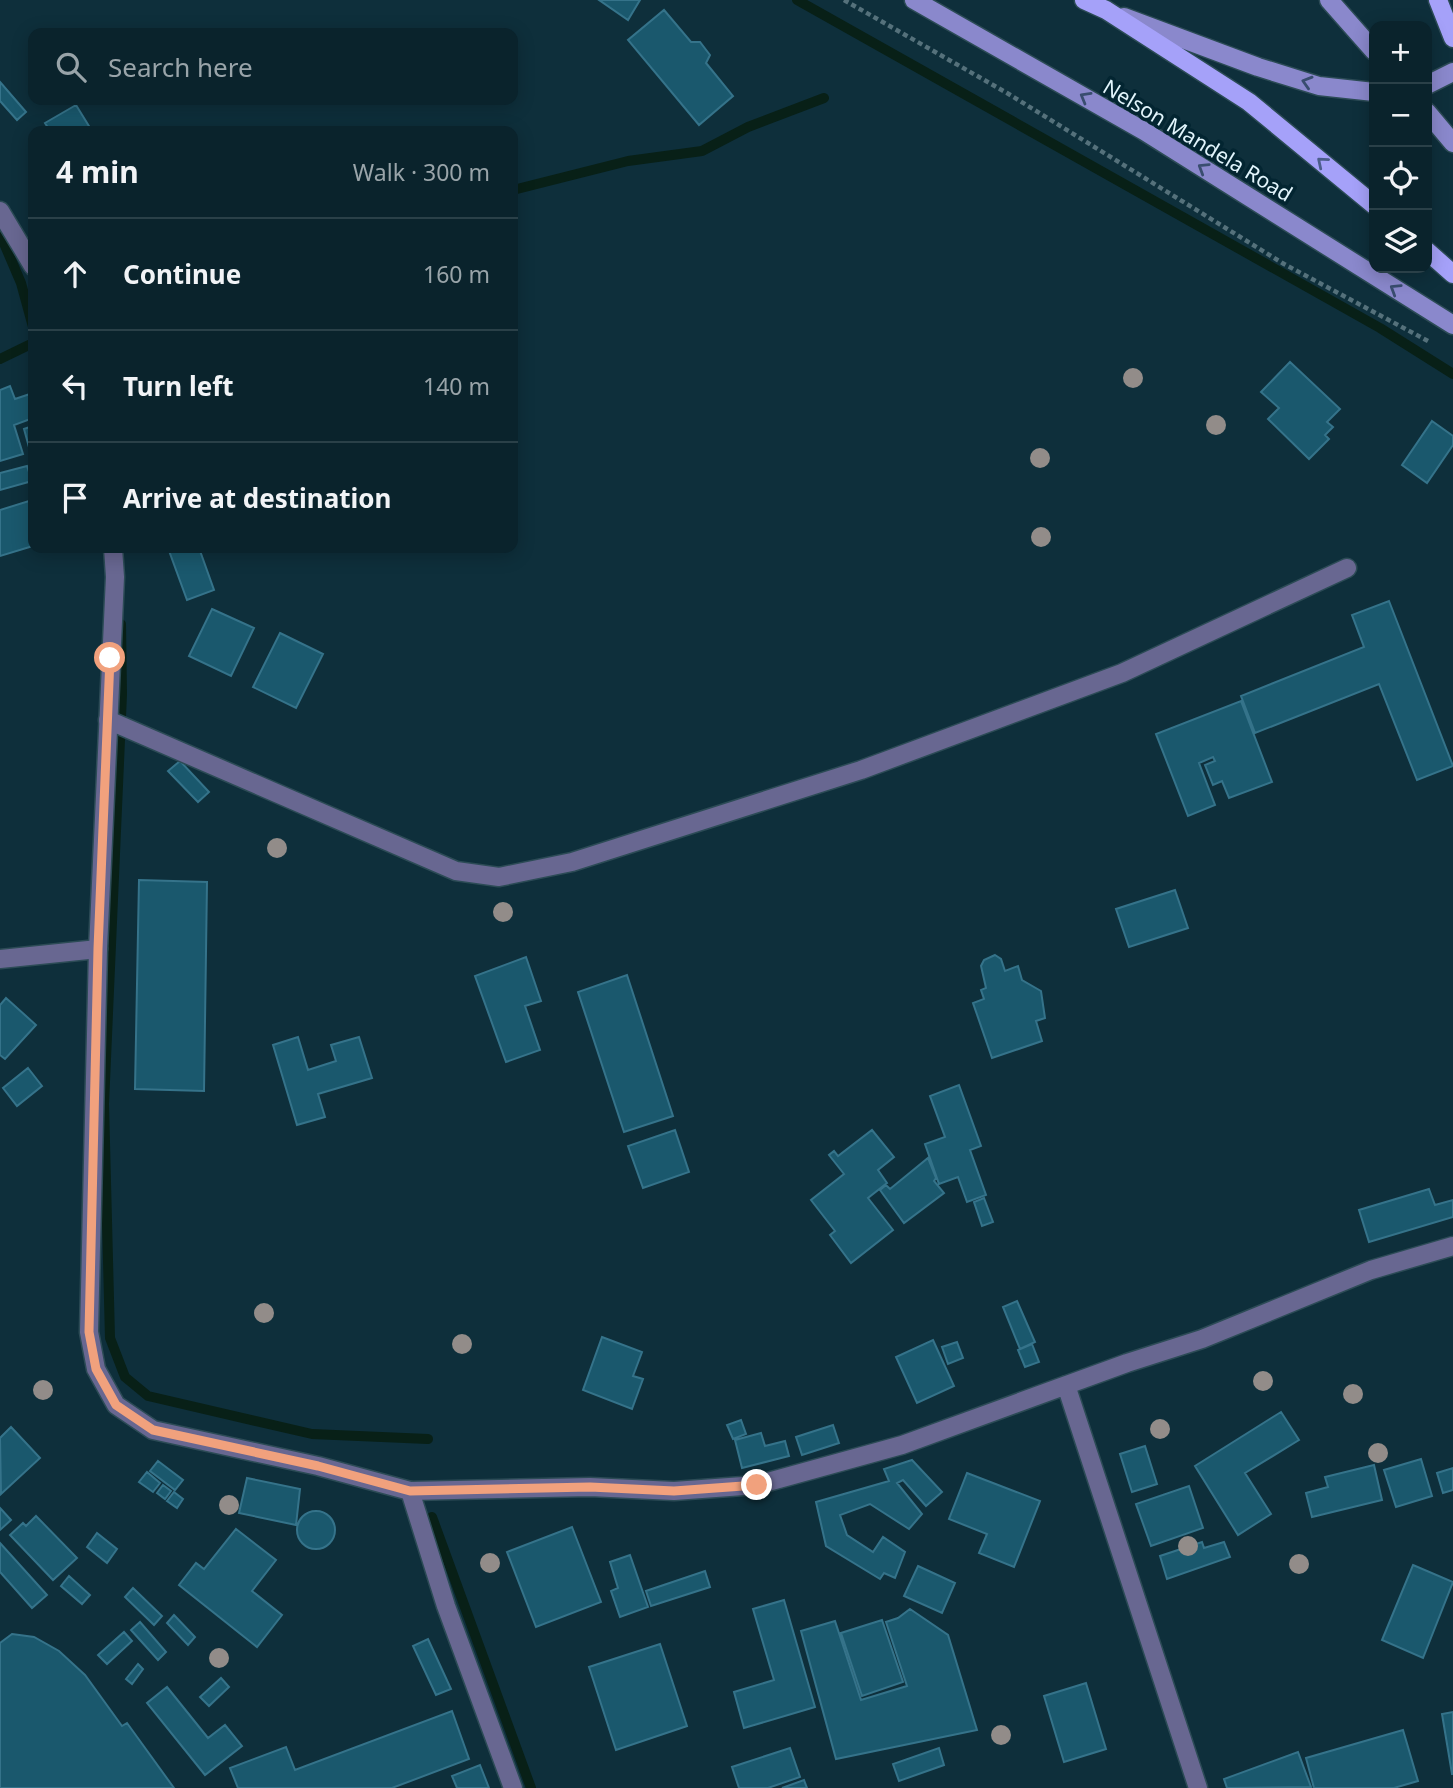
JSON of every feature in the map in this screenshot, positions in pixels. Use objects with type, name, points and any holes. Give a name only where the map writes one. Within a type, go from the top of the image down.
[{"type":"main road","name":"Nelson Mandela Road","points":[[914,0],[1144,131],[1453,325]]},
{"type":"main road","points":[[1084,0],[1319,86],[1369,91]]},
{"type":"main road","points":[[1329,0],[1369,45]]},
{"type":"main road","points":[[1438,0],[1453,38]]},
{"type":"main road","points":[[1106,10],[1249,102],[1369,201]]},
{"type":"main road","points":[[1429,84],[1453,72]]},
{"type":"main road","points":[[1432,118],[1453,143]]},
{"type":"main road","points":[[1432,255],[1453,274]]},
{"type":"street","points":[[0,211],[28,257]]},
{"type":"street","points":[[113,553],[115,577],[98,949],[89,1332],[96,1369],[116,1405],[153,1430],[318,1466],[410,1491],[590,1487],[674,1491],[757,1485],[902,1446],[1066,1385],[1202,1339],[1371,1270],[1453,1246]]},
{"type":"street","points":[[108,720],[456,871],[499,877],[572,862],[861,770],[1122,673],[1347,568]]},
{"type":"street","points":[[0,959],[98,949]]},
{"type":"street","points":[[1066,1385],[1198,1788]]},
{"type":"street","points":[[410,1491],[446,1606],[513,1788]]},
{"type":"path","points":[[844,0],[1007,93],[1284,264],[1429,342]]},
{"type":"building","points":[[599,0],[640,0],[628,20]]},
{"type":"building","points":[[664,10],[691,42],[700,42],[710,55],[706,63],[733,96],[699,125],[628,40]]},
{"type":"building","points":[[0,82],[26,112],[17,120],[0,101]]},
{"type":"building","points":[[76,105],[89,126],[47,126],[45,123]]},
{"type":"building","points":[[1290,362],[1340,409],[1327,422],[1333,427],[1325,435],[1329,439],[1309,459],[1268,419],[1279,408],[1261,392]]},
{"type":"building","points":[[10,386],[15,399],[28,395],[28,420],[14,425],[23,454],[0,461],[0,390]]},
{"type":"building","points":[[1432,421],[1453,436],[1453,445],[1427,483],[1402,465]]},
{"type":"building","points":[[28,428],[28,444],[24,429]]},
{"type":"building","points":[[27,466],[28,482],[0,490],[0,473]]},
{"type":"building","points":[[28,501],[28,548],[0,556],[0,510]]},
{"type":"building","points":[[170,553],[201,553],[214,590],[187,600]]},
{"type":"building","points":[[1389,601],[1453,766],[1417,780],[1379,684],[1255,733],[1241,696],[1364,647],[1352,615]]},
{"type":"building","points":[[212,609],[254,628],[231,676],[189,656]]},
{"type":"building","points":[[280,633],[323,654],[296,708],[253,687]]},
{"type":"building","points":[[1241,701],[1272,782],[1229,798],[1222,781],[1213,785],[1205,765],[1215,761],[1213,757],[1199,763],[1215,805],[1188,816],[1156,734]]},
{"type":"building","points":[[180,761],[209,792],[198,802],[168,771]]},
{"type":"building","points":[[139,880],[207,882],[204,1091],[135,1089]]},
{"type":"building","points":[[1175,890],[1188,928],[1129,947],[1116,909]]},
{"type":"building","points":[[995,955],[1001,959],[1005,971],[1018,966],[1022,980],[1041,991],[1045,1018],[1036,1021],[1042,1041],[992,1058],[973,1003],[984,999],[981,990],[986,988],[981,966],[984,960]]},
{"type":"building","points":[[526,957],[541,1001],[525,1006],[540,1050],[506,1062],[475,976]]},
{"type":"building","points":[[627,975],[673,1116],[624,1132],[578,992]]},
{"type":"building","points":[[6,998],[36,1025],[5,1059],[0,1055],[0,1005]]},
{"type":"building","points":[[298,1037],[308,1070],[336,1061],[331,1045],[359,1037],[372,1078],[318,1094],[325,1117],[297,1125],[273,1045]]},
{"type":"building","points":[[28,1068],[42,1086],[17,1106],[3,1088]]},
{"type":"building","points":[[959,1085],[981,1146],[970,1150],[986,1195],[967,1202],[958,1177],[939,1184],[925,1144],[945,1137],[930,1096]]},
{"type":"building","points":[[675,1130],[689,1172],[643,1188],[628,1146]]},
{"type":"building","points":[[872,1130],[894,1157],[878,1170],[887,1183],[868,1198],[893,1230],[851,1263],[830,1235],[835,1231],[811,1200],[844,1174],[829,1155],[834,1151],[838,1156]]},
{"type":"building","points":[[928,1158],[936,1178],[934,1181],[944,1193],[904,1223],[880,1190],[886,1185],[890,1189]]},
{"type":"building","points":[[1429,1189],[1435,1205],[1453,1200],[1453,1217],[1369,1242],[1359,1210]]},
{"type":"building","points":[[984,1198],[993,1222],[982,1226],[974,1202]]},
{"type":"building","points":[[1017,1301],[1035,1342],[1020,1349],[1003,1307]]},
{"type":"building","points":[[602,1337],[642,1352],[633,1376],[643,1379],[632,1409],[583,1390]]},
{"type":"building","points":[[933,1340],[954,1386],[917,1403],[896,1357]]},
{"type":"building","points":[[957,1342],[963,1358],[948,1364],[942,1347]]},
{"type":"building","points":[[1032,1344],[1039,1362],[1025,1367],[1018,1350]]},
{"type":"building","points":[[1281,1412],[1299,1440],[1245,1473],[1271,1514],[1238,1535],[1195,1466]]},
{"type":"building","points":[[741,1420],[746,1434],[733,1439],[727,1425]]},
{"type":"building","points":[[833,1425],[839,1443],[802,1455],[796,1437]]},
{"type":"building","points":[[11,1427],[40,1458],[1,1494],[0,1438]]},
{"type":"building","points":[[761,1433],[765,1446],[785,1441],[789,1456],[742,1468],[735,1440]]},
{"type":"building","points":[[1145,1446],[1157,1484],[1132,1492],[1120,1454]]},
{"type":"building","points":[[1421,1459],[1432,1496],[1396,1507],[1384,1470]]},
{"type":"building","points":[[912,1460],[942,1492],[926,1506],[903,1480],[897,1483],[922,1514],[909,1529],[870,1504],[840,1515],[847,1535],[873,1552],[883,1537],[905,1552],[895,1578],[884,1573],[880,1579],[826,1546],[816,1502],[889,1481],[884,1469]]},
{"type":"building","points":[[158,1461],[183,1480],[175,1490],[150,1471]]},
{"type":"building","points":[[1374,1465],[1382,1500],[1312,1517],[1306,1493],[1328,1487],[1325,1477]]},
{"type":"building","points":[[1453,1468],[1453,1490],[1443,1493],[1437,1473]]},
{"type":"building","points":[[147,1472],[160,1483],[153,1492],[139,1482]]},
{"type":"building","points":[[967,1473],[1040,1501],[1014,1567],[979,1553],[987,1534],[949,1519]]},
{"type":"building","points":[[247,1478],[300,1489],[296,1525],[239,1513]]},
{"type":"building","points":[[163,1485],[171,1491],[165,1499],[157,1493]]},
{"type":"building","points":[[1189,1486],[1203,1528],[1151,1546],[1136,1504]]},
{"type":"building","points":[[174,1492],[183,1499],[177,1508],[167,1501]]},
{"type":"building","points":[[0,1508],[11,1520],[0,1530]]},
{"type":"building","points":[[316,1511],[330,1516],[335,1530],[330,1544],[316,1549],[302,1544],[297,1530],[302,1516]]},
{"type":"building","points":[[36,1516],[77,1558],[53,1580],[10,1535],[23,1523],[26,1526]]},
{"type":"building","points":[[572,1527],[601,1602],[536,1627],[507,1552]]},
{"type":"building","points":[[236,1529],[276,1560],[252,1591],[282,1615],[257,1647],[179,1585],[196,1563],[204,1569]]},
{"type":"building","points":[[97,1533],[117,1549],[107,1563],[87,1547]]},
{"type":"building","points":[[1202,1542],[1204,1548],[1224,1542],[1230,1557],[1167,1579],[1160,1556]]},
{"type":"building","points":[[0,1543],[47,1595],[32,1608],[0,1572]]},
{"type":"building","points":[[630,1555],[648,1607],[620,1617],[611,1591],[618,1588],[610,1562]]},
{"type":"building","points":[[1413,1565],[1453,1582],[1423,1658],[1382,1640]]},
{"type":"building","points":[[918,1566],[955,1583],[942,1613],[904,1596]]},
{"type":"building","points":[[705,1571],[710,1587],[651,1606],[646,1591]]},
{"type":"building","points":[[69,1576],[90,1595],[82,1604],[61,1586]]},
{"type":"building","points":[[133,1588],[162,1616],[154,1625],[125,1597]]},
{"type":"building","points":[[784,1600],[815,1707],[744,1728],[734,1692],[774,1680],[753,1609]]},
{"type":"building","points":[[910,1609],[948,1635],[977,1730],[836,1759],[801,1631],[835,1621],[861,1700],[907,1686],[886,1622],[898,1618]]},
{"type":"building","points":[[174,1615],[195,1637],[188,1645],[167,1623]]},
{"type":"building","points":[[882,1620],[903,1682],[862,1696],[841,1633]]},
{"type":"building","points":[[140,1622],[166,1652],[158,1660],[131,1630]]},
{"type":"building","points":[[124,1632],[132,1641],[107,1664],[98,1655]]},
{"type":"building","points":[[12,1634],[34,1637],[59,1651],[85,1675],[122,1726],[127,1723],[174,1788],[0,1788],[0,1643]]},
{"type":"building","points":[[428,1639],[451,1689],[436,1695],[413,1646]]},
{"type":"building","points":[[660,1644],[687,1726],[616,1750],[589,1667]]},
{"type":"building","points":[[138,1664],[143,1669],[132,1684],[126,1679]]},
{"type":"building","points":[[221,1678],[229,1687],[209,1706],[200,1697]]},
{"type":"building","points":[[1086,1683],[1106,1749],[1064,1762],[1044,1696]]},
{"type":"building","points":[[167,1687],[208,1738],[225,1725],[242,1746],[205,1775],[147,1703]]},
{"type":"building","points":[[452,1711],[469,1759],[392,1788],[238,1788],[230,1768],[286,1747],[295,1770]]},
{"type":"building","points":[[1453,1712],[1453,1774],[1452,1774],[1442,1714]]},
{"type":"building","points":[[1403,1730],[1418,1781],[1394,1788],[1314,1788],[1306,1758]]},
{"type":"building","points":[[790,1748],[800,1777],[768,1788],[739,1788],[732,1767]]},
{"type":"building","points":[[939,1748],[944,1765],[899,1781],[893,1764]]},
{"type":"building","points":[[1298,1752],[1311,1787],[1227,1788],[1224,1779]]},
{"type":"building","points":[[480,1765],[489,1788],[457,1788],[452,1776]]},
{"type":"building","points":[[804,1780],[807,1788],[782,1788]]},
{"type":"waterway","points":[[797,0],[1380,328],[1453,374]]},
{"type":"waterway","points":[[518,189],[628,161],[702,151],[748,127],[824,98]]},
{"type":"waterway","points":[[0,234],[21,283],[28,309]]},
{"type":"waterway","points":[[0,359],[28,345]]},
{"type":"waterway","points":[[121,624],[122,694],[104,1104],[110,1338],[125,1377],[148,1396],[312,1434],[428,1439]]},
{"type":"waterway","points":[[432,1517],[531,1788]]},
{"type":"route","points":[[110,658],[98,949],[89,1332],[96,1369],[116,1405],[153,1430],[187,1440],[318,1466],[410,1491],[590,1487],[674,1491],[757,1485]]}]
